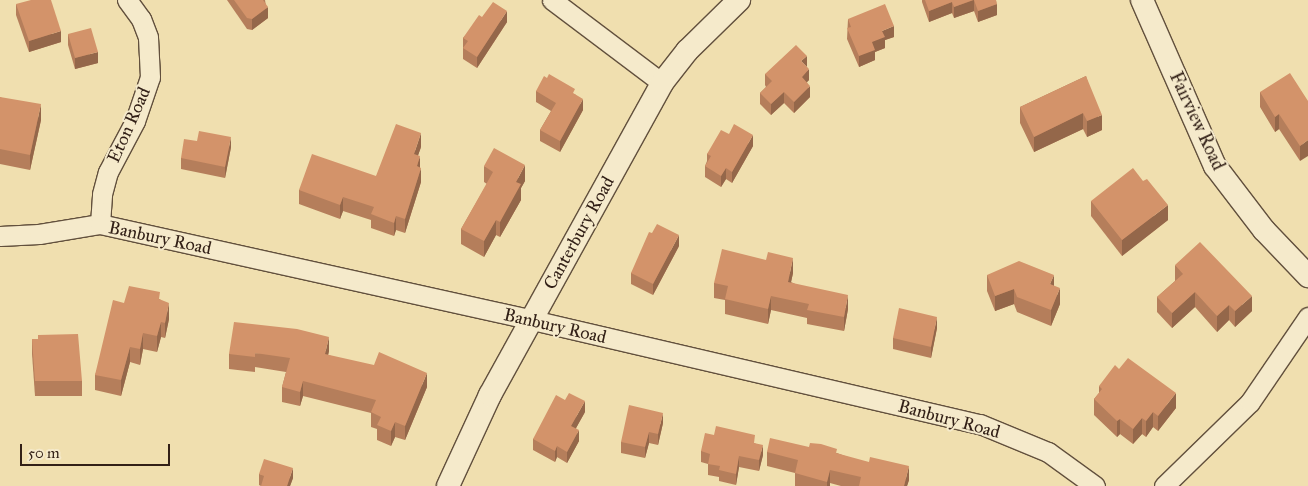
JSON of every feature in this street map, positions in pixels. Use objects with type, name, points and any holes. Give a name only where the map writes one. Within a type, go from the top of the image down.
[{"type":"street","name":"Eton Road","points":[[100,224],[102,194],[108,172],[135,121],[150,77],[148,37],[141,19],[127,0]]},
{"type":"street","points":[[552,0],[662,83]]},
{"type":"street","name":"Canterbury Road","points":[[448,486],[490,395],[662,83],[687,51],[739,0]]},
{"type":"street","name":"Fairview Road","points":[[1142,0],[1215,166],[1264,230],[1308,276]]},
{"type":"street","name":"Banbury Road","points":[[0,236],[38,234],[100,224],[532,320],[980,424],[1048,452],[1095,486]]},
{"type":"street","points":[[1164,486],[1250,402],[1308,317]]},
{"type":"building","points":[[31,0],[51,0],[61,31],[29,41],[16,4]]},
{"type":"building","points":[[234,0],[263,0],[268,7],[252,19],[247,18]]},
{"type":"building","points":[[925,0],[973,0],[954,7],[952,2],[929,11]]},
{"type":"building","points":[[974,0],[996,0],[997,4],[978,11]]},
{"type":"building","points":[[493,2],[507,11],[477,57],[463,48],[468,41],[463,38],[479,15],[482,17]]},
{"type":"building","points":[[885,4],[894,26],[882,31],[885,37],[872,42],[875,50],[859,56],[847,28],[851,27],[848,19]]},
{"type":"building","points":[[91,28],[98,52],[75,58],[68,34]]},
{"type":"building","points":[[796,45],[807,56],[801,61],[809,69],[802,77],[810,86],[794,102],[784,92],[771,104],[760,93],[772,81],[765,74]]},
{"type":"building","points":[[1290,73],[1308,101],[1308,140],[1300,146],[1279,114],[1275,117],[1260,92]]},
{"type":"building","points":[[549,74],[575,89],[573,93],[583,99],[560,141],[540,130],[556,103],[536,91],[544,76],[547,78]]},
{"type":"building","points":[[1086,76],[1102,115],[1087,121],[1083,113],[1034,137],[1020,107]]},
{"type":"building","points":[[0,97],[41,104],[30,155],[0,149]]},
{"type":"building","points":[[396,124],[421,133],[414,154],[420,156],[417,166],[421,168],[405,219],[396,216],[394,223],[371,214],[374,207],[343,197],[340,205],[299,190],[312,154],[376,176]]},
{"type":"building","points":[[734,124],[753,135],[732,172],[726,168],[721,176],[705,166],[711,156],[707,154],[721,130],[729,134]]},
{"type":"building","points":[[199,131],[231,137],[225,167],[181,158],[184,139],[197,141]]},
{"type":"building","points":[[494,148],[525,165],[516,182],[521,184],[500,222],[496,220],[484,241],[461,229],[493,172],[484,166]]},
{"type":"building","points":[[1133,168],[1143,181],[1147,179],[1168,205],[1122,240],[1091,201]]},
{"type":"building","points":[[657,224],[679,235],[653,284],[631,273],[649,232],[652,233]]},
{"type":"building","points":[[1200,242],[1252,296],[1235,311],[1229,305],[1217,316],[1195,292],[1172,313],[1157,297],[1183,274],[1175,265]]},
{"type":"building","points":[[722,249],[766,260],[768,252],[793,258],[788,282],[848,295],[844,317],[807,310],[809,304],[771,296],[768,309],[725,299],[728,286],[714,283]]},
{"type":"building","points":[[1019,261],[1054,275],[1050,284],[1060,288],[1051,310],[1017,297],[1014,289],[995,296],[987,275]]},
{"type":"building","points":[[129,286],[160,292],[159,299],[169,303],[165,323],[161,322],[157,336],[143,333],[140,349],[130,347],[121,380],[95,375],[113,300],[124,303]]},
{"type":"building","points":[[899,308],[937,317],[931,347],[893,338]]},
{"type":"building","points":[[234,322],[297,329],[329,337],[325,354],[374,365],[379,352],[427,373],[405,426],[395,422],[391,431],[377,425],[381,417],[371,412],[376,400],[303,381],[300,392],[282,387],[290,358],[255,353],[255,357],[229,354]]},
{"type":"building","points":[[78,334],[82,381],[35,381],[32,339],[38,339],[38,335]]},
{"type":"building","points":[[1128,358],[1176,393],[1158,416],[1153,412],[1146,421],[1142,418],[1133,429],[1120,419],[1117,421],[1094,399],[1102,389],[1099,386],[1115,365],[1119,369]]},
{"type":"building","points":[[569,393],[585,401],[571,426],[579,430],[567,452],[557,446],[555,451],[533,439],[556,395],[565,400]]},
{"type":"building","points":[[629,405],[663,413],[658,434],[649,432],[645,447],[621,442]]},
{"type":"building","points":[[716,426],[755,435],[754,443],[763,445],[759,460],[739,456],[736,474],[719,470],[720,466],[708,464],[710,454],[701,451],[705,433],[714,435]]},
{"type":"building","points":[[770,438],[809,447],[810,443],[821,444],[837,449],[836,453],[869,462],[870,457],[909,466],[904,486],[859,486],[861,477],[830,470],[827,482],[795,473],[798,460],[767,452]]},
{"type":"building","points":[[264,459],[293,468],[287,486],[261,486],[264,476],[259,474]]}]
